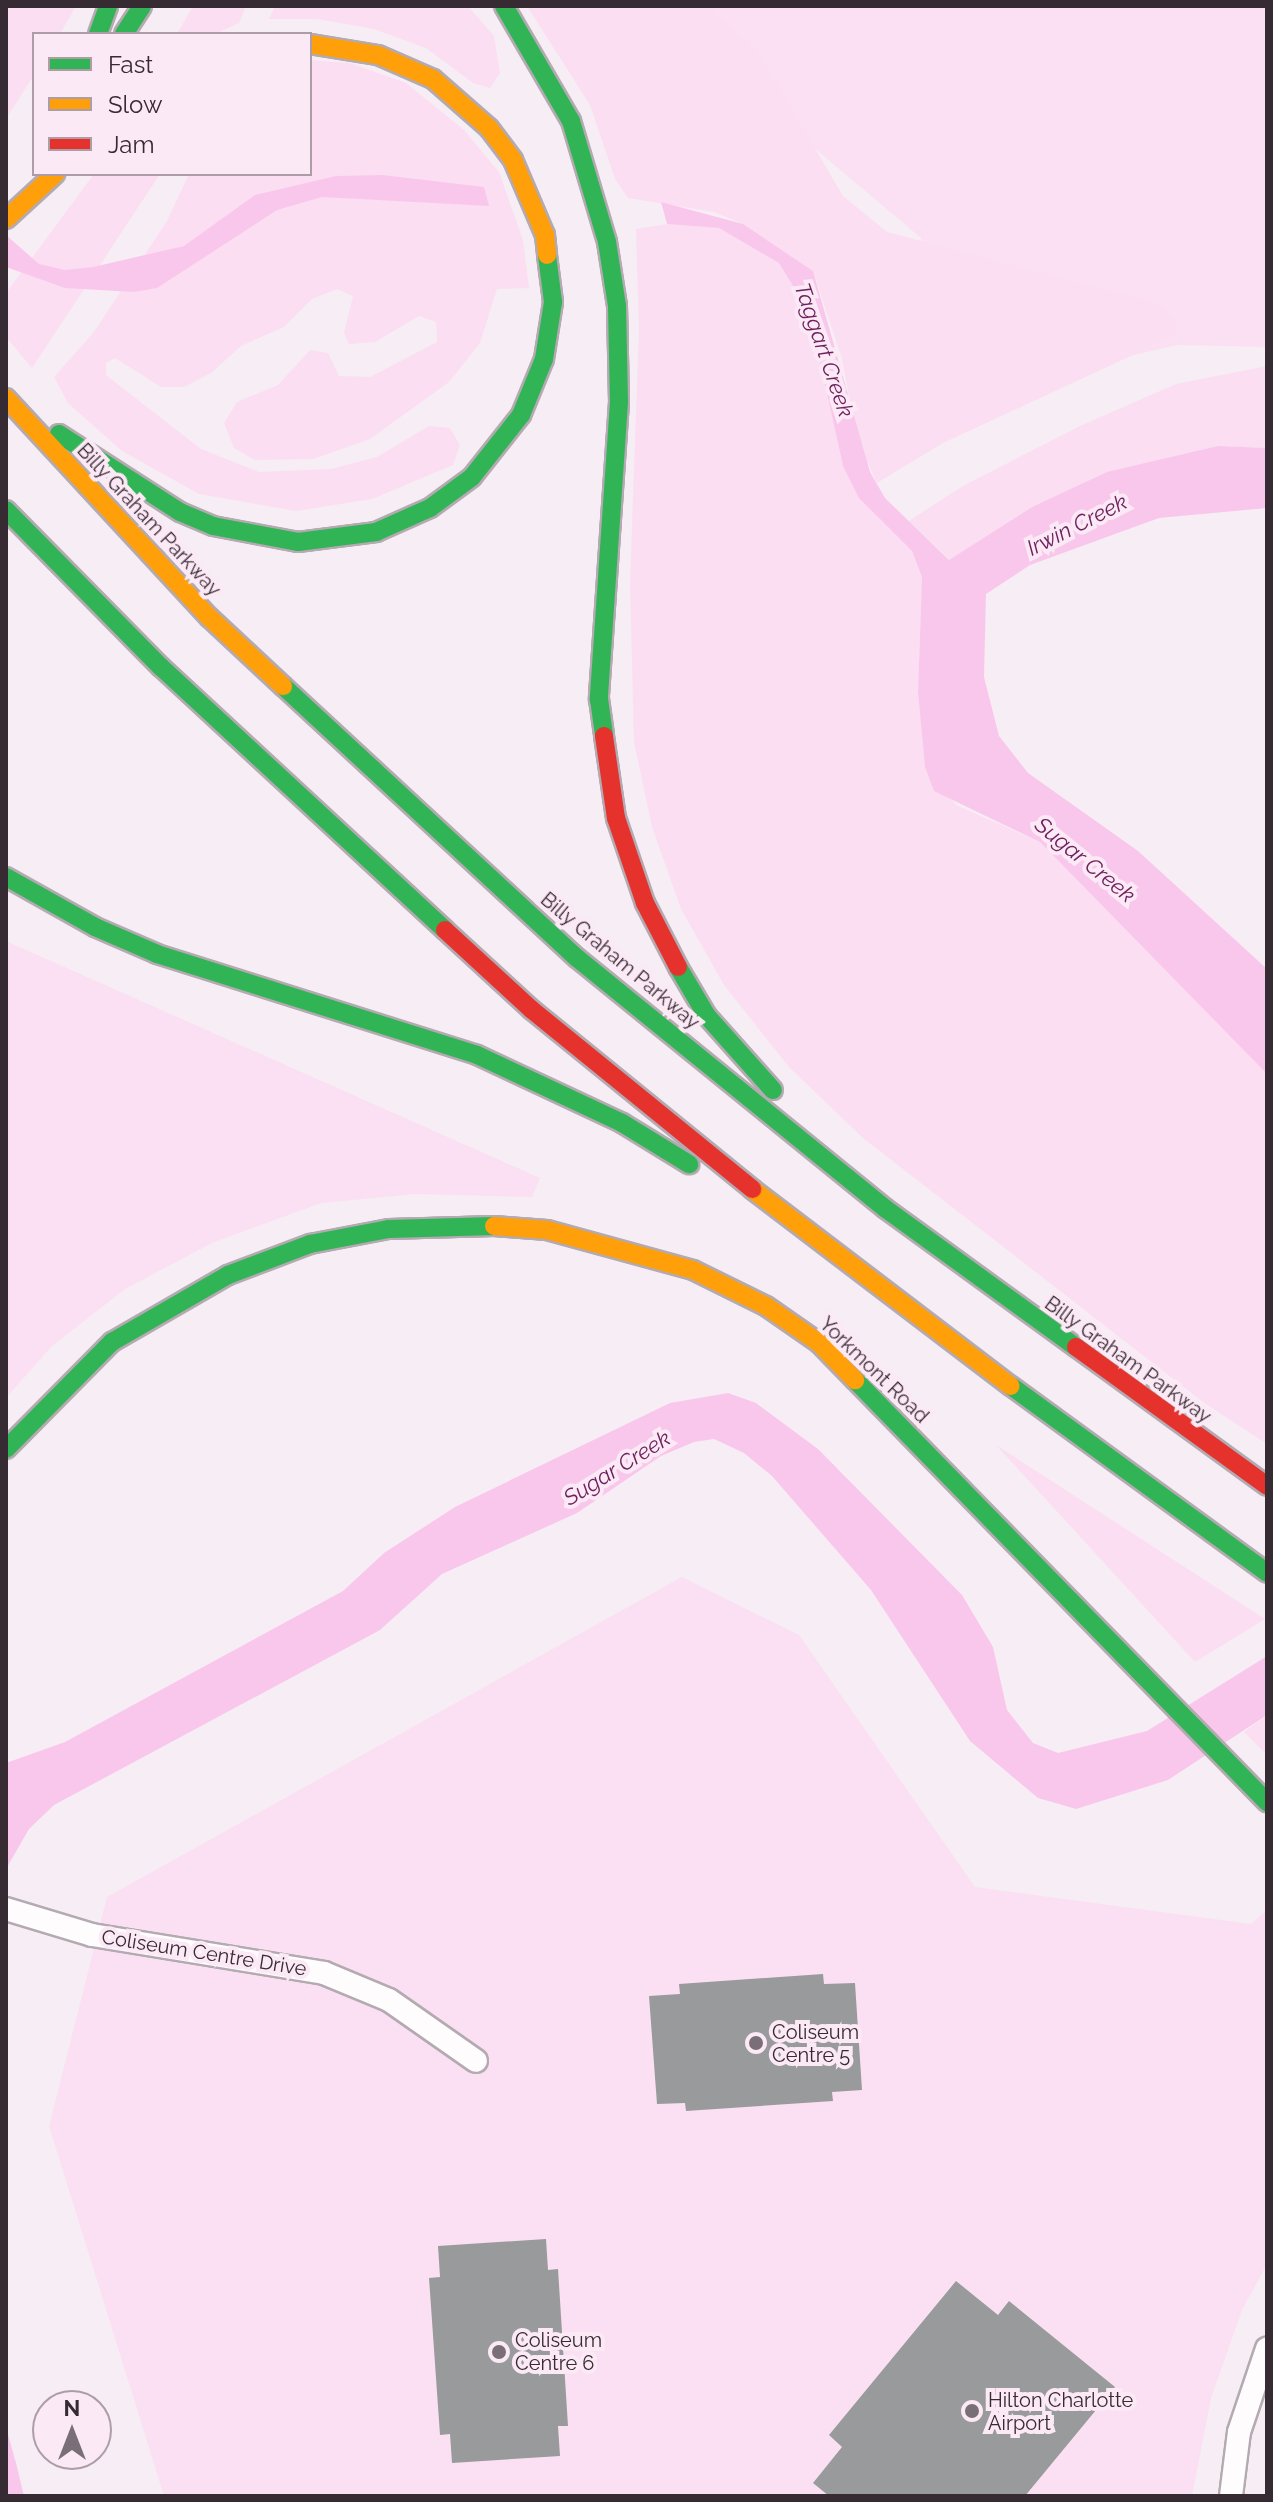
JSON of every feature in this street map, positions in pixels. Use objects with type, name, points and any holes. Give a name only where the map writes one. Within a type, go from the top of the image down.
[{"type":"main road","points":[[99,32],[108,6]]},
{"type":"main road","points":[[125,32],[142,6]]},
{"type":"main road","points":[[504,6],[545,69],[571,121],[607,242],[617,306],[619,402],[599,699],[604,759],[624,847],[645,903],[707,1016],[886,1209]]},
{"type":"main road","points":[[8,401],[180,512],[278,541],[338,540],[395,525],[447,497],[499,448],[530,397],[551,321],[551,263],[534,202],[513,160],[489,128],[433,79],[378,55],[312,44]]},
{"type":"main road","points":[[6,217],[32,174]]},
{"type":"main road","points":[[6,217],[53,176]]},
{"type":"main road","name":"Billy Graham Parkway","points":[[8,401],[210,618],[577,958],[886,1209],[1267,1486]]},
{"type":"main road","points":[[6,510],[161,667],[532,1010],[840,1261],[1267,1573]]},
{"type":"main road","points":[[6,877],[95,927],[157,954],[477,1055],[622,1123],[840,1261]]},
{"type":"main road","name":"Yorkmont Road","points":[[6,1449],[67,1382],[112,1342],[228,1275],[310,1244],[389,1229],[460,1223],[547,1230],[693,1270],[766,1306],[819,1343],[1136,1664],[1267,1802]]},
{"type":"street","name":"Coliseum Centre Drive","points":[[6,1909],[43,1923],[324,1973],[389,2000],[476,2061]]},
{"type":"street","points":[[1231,2496],[1239,2432],[1267,2349]]},
{"type":"shaded area","points":[[6,6],[76,6],[61,32],[32,32],[32,78],[6,119]]},
{"type":"shaded area","points":[[193,6],[246,6],[239,23],[219,32],[178,32]]},
{"type":"shaded area","points":[[275,6],[468,6],[494,36],[500,73],[490,88],[473,83],[426,48],[374,29],[317,19],[269,19]]},
{"type":"shaded area","points":[[527,6],[707,6],[758,51],[843,196],[887,232],[1161,304],[1176,320],[1176,335],[943,443],[877,483],[858,442],[842,359],[813,271],[743,224],[714,212],[628,198],[615,179],[590,105]]},
{"type":"shaded area","points":[[646,6],[1267,6],[1267,347],[1178,345],[1081,367],[948,359],[921,238]]},
{"type":"shaded area","points":[[312,60],[350,63],[406,83],[464,130],[499,172],[523,240],[529,288],[497,289],[480,343],[449,382],[370,439],[313,459],[255,460],[234,448],[224,423],[237,402],[278,385],[310,350],[328,353],[339,376],[370,377],[437,342],[436,322],[419,316],[375,342],[349,344],[344,333],[353,296],[337,289],[312,299],[284,327],[241,346],[211,373],[184,387],[161,387],[115,358],[106,363],[106,375],[201,449],[259,472],[331,469],[377,457],[429,426],[450,428],[460,445],[453,465],[372,499],[296,511],[199,494],[122,451],[68,403],[54,377],[94,332],[167,221],[188,176],[312,176]]},
{"type":"shaded area","points":[[93,176],[159,176],[32,368],[6,337],[6,293]]},
{"type":"shaded area","points":[[667,224],[719,228],[780,263],[809,312],[843,466],[877,516],[912,551],[922,577],[918,692],[925,767],[956,805],[1040,842],[1267,1074],[1267,1444],[1203,1402],[863,1138],[789,1067],[724,985],[681,909],[652,827],[634,742],[630,584],[639,330],[636,229]]},
{"type":"shaded area","points":[[1267,366],[1267,448],[1218,446],[1032,507],[950,560],[909,521],[961,487],[1080,426],[1176,384]]},
{"type":"shaded area","points":[[6,941],[540,1178],[532,1197],[415,1194],[321,1203],[212,1243],[125,1289],[51,1347],[6,1398]]},
{"type":"shaded area","points":[[996,1445],[1265,1619],[1195,1662]]},
{"type":"shaded area","points":[[682,1577],[799,1635],[975,1887],[1251,1924],[1267,1910],[1267,2264],[1242,2310],[1211,2398],[1192,2496],[164,2496],[49,2126],[107,1897]]},
{"type":"shaded area","points":[[1267,1715],[1267,1755],[1244,1732]]},
{"type":"water","points":[[382,175],[484,187],[489,206],[322,197],[277,210],[157,288],[134,292],[65,288],[6,267],[6,235],[39,264],[65,270],[93,267],[184,246],[255,195],[336,176]]},
{"type":"water","points":[[661,202],[743,224],[813,271],[870,472],[885,498],[949,560],[1032,507],[1107,472],[1218,446],[1267,448],[1267,508],[1159,518],[1030,565],[986,594],[984,677],[999,736],[1028,773],[1138,851],[1267,969],[1267,1074],[1040,842],[934,791],[925,767],[918,692],[922,577],[912,551],[859,498],[843,466],[809,312],[779,263],[719,228],[667,224]]},
{"type":"water","name":"Sugar Creek","points":[[728,1393],[756,1403],[818,1449],[962,1595],[993,1647],[1007,1710],[1033,1743],[1058,1753],[1147,1731],[1267,1656],[1267,1715],[1168,1780],[1076,1809],[1038,1798],[970,1741],[871,1590],[772,1476],[744,1453],[714,1439],[694,1442],[661,1456],[577,1513],[442,1574],[380,1630],[54,1805],[29,1829],[6,1869],[6,1763],[65,1742],[343,1591],[384,1553],[455,1507],[670,1403]]},
{"type":"water","points":[[6,2427],[16,2463],[24,2496],[6,2496]]},
{"type":"building","name":"Coliseum Centre 5","points":[[823,1974],[824,1984],[855,1983],[862,2090],[832,2092],[833,2101],[686,2111],[685,2103],[657,2104],[649,1996],[680,1994],[679,1984]]},
{"type":"building","name":"Coliseum Centre 6","points":[[546,2239],[548,2270],[558,2269],[568,2426],[558,2426],[560,2456],[452,2463],[450,2434],[440,2435],[429,2278],[440,2277],[438,2246]]},
{"type":"building","name":"Hilton Charlotte Airport","points":[[956,2281],[998,2315],[1009,2301],[1115,2387],[1025,2496],[829,2496],[813,2483],[842,2447],[829,2435]]},
{"type":"traffic: fast","points":[[99,32],[108,6]]},
{"type":"traffic: fast","points":[[125,32],[142,6]]},
{"type":"traffic: fast","points":[[504,6],[571,121],[607,242],[617,306],[619,402],[599,699],[604,736]]},
{"type":"traffic: fast","points":[[59,434],[180,512],[213,526],[298,542],[376,532],[430,508],[472,477],[521,415],[544,359],[553,302],[547,255]]},
{"type":"traffic: fast","points":[[6,510],[161,667],[445,930]]},
{"type":"traffic: fast","points":[[283,686],[577,958],[886,1209],[1076,1347]]},
{"type":"traffic: fast","points":[[6,877],[95,927],[157,954],[477,1055],[622,1123],[689,1164]]},
{"type":"traffic: fast","points":[[678,967],[707,1016],[773,1090]]},
{"type":"traffic: fast","points":[[6,1449],[112,1342],[228,1275],[310,1244],[389,1229],[494,1226]]},
{"type":"traffic: fast","points":[[855,1380],[1267,1802]]},
{"type":"traffic: fast","points":[[1011,1386],[1267,1573]]},
{"type":"traffic: slow","points":[[312,44],[378,55],[433,79],[489,128],[513,160],[545,235],[547,255]]},
{"type":"traffic: slow","points":[[6,219],[53,176]]},
{"type":"traffic: slow","points":[[6,398],[210,618],[283,686]]},
{"type":"traffic: slow","points":[[752,1189],[1011,1386]]},
{"type":"traffic: slow","points":[[494,1226],[547,1230],[693,1270],[766,1306],[819,1343],[855,1380]]},
{"type":"traffic: jam","points":[[604,736],[616,818],[645,903],[678,967]]},
{"type":"traffic: jam","points":[[445,930],[532,1010],[752,1189]]},
{"type":"traffic: jam","points":[[1076,1347],[1267,1486]]},
{"type":"place","name":"Coliseum Centre 5","points":[[756,2043]]},
{"type":"place","name":"Coliseum Centre 6","points":[[499,2352]]},
{"type":"place","name":"Hilton Charlotte Airport","points":[[972,2411]]},
{"type":"water label","name":"Taggart Creek","points":[[824,350]]},
{"type":"water label","name":"Irwin Creek","points":[[1077,525]]}]
